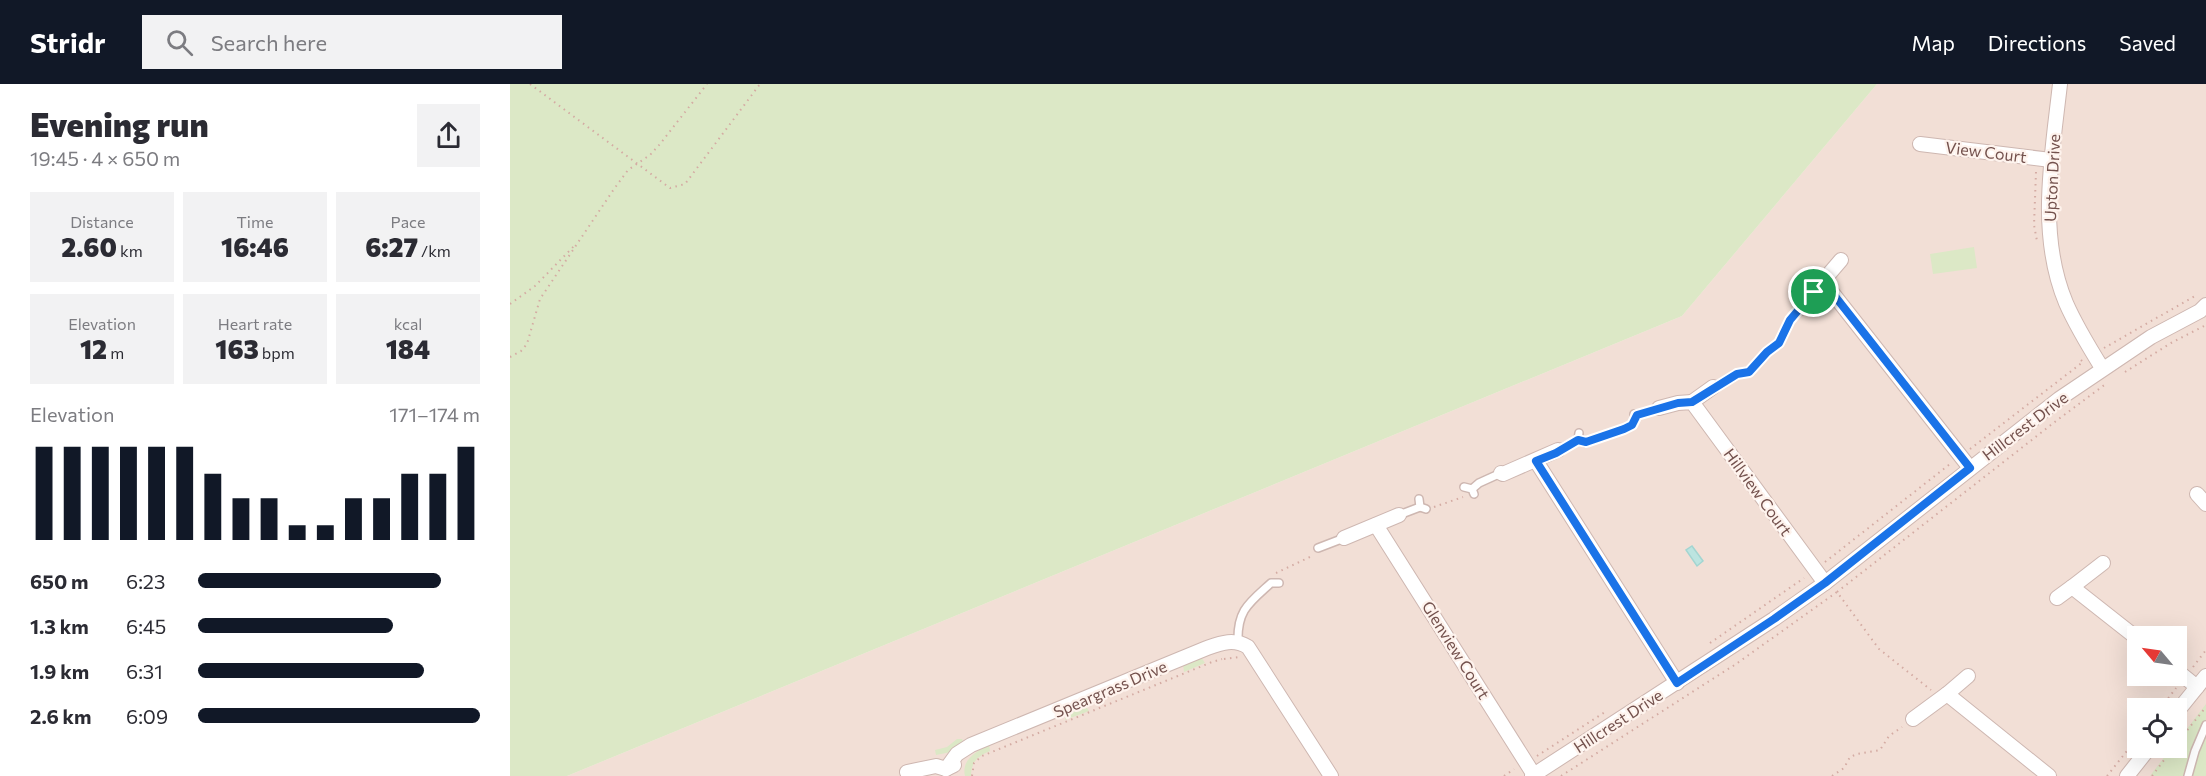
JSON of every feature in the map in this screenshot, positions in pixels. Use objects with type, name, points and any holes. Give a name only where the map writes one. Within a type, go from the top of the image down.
[{"type":"street","name":"Upton Drive","points":[[2060,84],[2045,160],[2048,215],[2055,268],[2088,359],[2102,368]]},
{"type":"street","name":"View Court","points":[[1920,144],[2045,160]]},
{"type":"street","points":[[1801,308],[1841,260]]},
{"type":"street","points":[[1823,281],[1970,468]]},
{"type":"street","name":"Hillcrest Drive","points":[[1533,775],[1774,619],[1825,583],[1970,468],[2102,368],[2203,305]]},
{"type":"street","points":[[1659,408],[1692,402],[1713,387]]},
{"type":"street","name":"Hillview Court","points":[[1692,402],[1825,583]]},
{"type":"street","points":[[1501,473],[1536,461],[1558,450]]},
{"type":"street","points":[[1536,461],[1677,683]]},
{"type":"street","points":[[1344,538],[1399,515]]},
{"type":"street","name":"Glenview Court","points":[[1377,525],[1533,775]]},
{"type":"street","points":[[2057,598],[2103,563]]},
{"type":"street","points":[[2072,586],[2127,630]]},
{"type":"street","points":[[1238,642],[1248,647],[1331,776]]},
{"type":"street","name":"Speargrass Drive","points":[[902,774],[936,766],[953,769],[983,741],[1220,644],[1238,642]]},
{"type":"street","points":[[2187,675],[2202,681],[2187,699]]},
{"type":"street","points":[[1913,719],[1968,676]]},
{"type":"street","points":[[1944,696],[2049,776]]},
{"type":"street","points":[[2127,776],[2141,758]]},
{"type":"lane","points":[[1632,425],[1635,415],[1659,408]]},
{"type":"lane","points":[[1558,450],[1581,438]]},
{"type":"lane","points":[[1470,490],[1479,483],[1501,473]]},
{"type":"lane","points":[[1399,515],[1422,505]]},
{"type":"lane","points":[[1317,548],[1344,538]]},
{"type":"lane","points":[[1238,642],[1240,615],[1272,580]]},
{"type":"lane","points":[[2188,776],[2194,751],[2206,725]]},
{"type":"path","points":[[530,84],[670,188],[685,184],[760,84]]},
{"type":"path","points":[[510,357],[521,351],[527,344],[540,299],[614,189],[628,170],[650,155],[660,144],[707,84]]},
{"type":"path","points":[[2038,247],[2034,225],[2034,194],[2045,160]]},
{"type":"path","points":[[510,304],[535,286],[579,241]]},
{"type":"path","points":[[1708,645],[1815,570],[2088,359],[2163,313],[2203,305]]},
{"type":"path","points":[[1713,387],[1737,374],[1749,372],[1767,352],[1779,343],[1790,320],[1801,308]]},
{"type":"path","points":[[2125,372],[2171,343],[2206,325]]},
{"type":"path","points":[[2077,353],[2088,359]]},
{"type":"path","points":[[1561,776],[1736,664],[1837,592],[2056,421],[2107,384]]},
{"type":"path","points":[[1581,438],[1632,425]]},
{"type":"path","points":[[1422,505],[1470,490]]},
{"type":"path","points":[[1272,580],[1317,548]]},
{"type":"path","points":[[1837,592],[1879,649],[1944,696]]},
{"type":"path","points":[[1220,644],[1222,659]]},
{"type":"path","points":[[972,776],[974,763],[982,756],[1212,662],[1239,657]]},
{"type":"path","points":[[1537,756],[1612,707]]},
{"type":"path","points":[[2187,731],[2206,707]]},
{"type":"path","points":[[1832,776],[1844,768],[1850,757],[1880,750],[1889,736],[1913,719]]},
{"type":"path","points":[[2107,776],[2127,751]]},
{"type":"path","points":[[2151,776],[2165,758]]},
{"type":"shaded area","points":[[1877,84],[2206,84],[2206,776],[567,776],[1682,316]]},
{"type":"green space","points":[[510,84],[1877,84],[1682,316],[567,776],[510,776]]},
{"type":"green space","points":[[1974,247],[1977,268],[1933,274],[1930,254]]},
{"type":"green space","points":[[1201,657],[1205,663],[1184,672],[1183,664]]},
{"type":"green space","points":[[2206,704],[2206,776],[2150,776],[2164,758],[2187,758],[2187,729]]},
{"type":"green space","points":[[1085,705],[1089,711],[1065,720],[1065,713]]},
{"type":"green space","points":[[957,739],[962,739],[964,744],[951,752],[936,755],[935,750],[947,747]]},
{"type":"green space","points":[[989,744],[990,751],[976,760],[971,776],[965,776],[965,765],[968,761],[975,753]]},
{"type":"water","points":[[1692,546],[1703,561],[1697,566],[1686,550]]},
{"type":"route","points":[[1823,281],[1970,468],[1825,583],[1677,683],[1536,461],[1578,440],[1586,442],[1624,429],[1632,425],[1637,415],[1678,403],[1692,402],[1737,374],[1749,372],[1767,352],[1779,343],[1790,320],[1814,292],[1823,281]]}]
